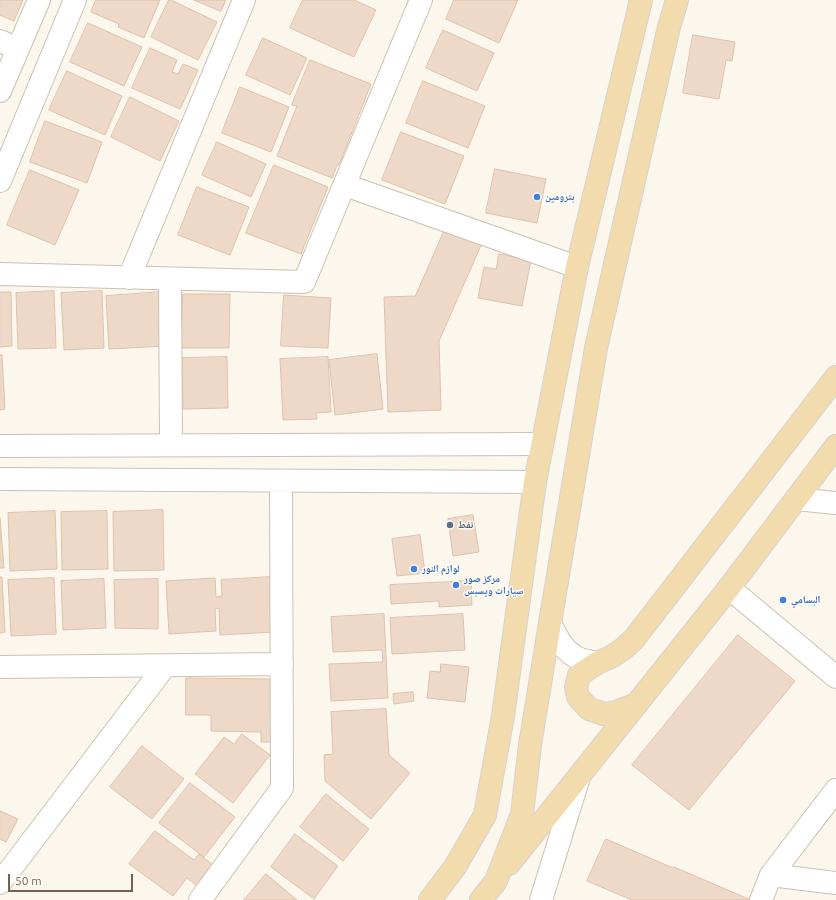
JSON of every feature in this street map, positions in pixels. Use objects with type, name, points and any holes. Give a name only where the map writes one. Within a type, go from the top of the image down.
[{"type":"main road","points":[[430,900],[455,867],[485,815],[503,716],[535,482],[542,444],[577,268],[641,0]]},
{"type":"main road","points":[[496,881],[522,814],[530,745],[596,348],[676,0]]},
{"type":"main road","points":[[637,704],[616,712],[604,714],[589,709],[578,697],[576,687],[579,675],[597,662],[611,657],[634,639],[836,377]]},
{"type":"main road","points":[[481,900],[730,588],[836,446]]},
{"type":"street","points":[[0,91],[9,45],[39,0]]},
{"type":"street","points":[[0,181],[75,0]]},
{"type":"street","points":[[128,278],[244,0]]},
{"type":"street","points":[[0,274],[304,282],[421,0]]},
{"type":"street","points":[[345,185],[577,268]]},
{"type":"street","points":[[170,279],[171,445]]},
{"type":"street","points":[[0,446],[542,444]]},
{"type":"street","points":[[0,479],[535,482]]},
{"type":"street","points":[[200,900],[282,788],[281,481]]},
{"type":"street","points":[[796,499],[836,503]]},
{"type":"street","points":[[730,588],[836,677]]},
{"type":"street","points":[[550,623],[566,650],[578,658],[597,662]]},
{"type":"street","points":[[0,667],[282,664]]},
{"type":"street","points":[[0,883],[165,666]]},
{"type":"street","points":[[541,900],[579,777]]},
{"type":"street","points":[[761,900],[771,875],[836,790]]},
{"type":"street","points":[[771,875],[836,883]]},
{"type":"street","points":[[0,895],[7,900]]},
{"type":"building","points":[[0,0],[23,0],[14,21],[0,15]]},
{"type":"building","points":[[96,0],[160,0],[144,38],[118,27],[119,24],[91,12]]},
{"type":"building","points":[[169,0],[217,22],[198,60],[151,37]]},
{"type":"building","points":[[194,0],[226,0],[221,11]]},
{"type":"building","points":[[303,0],[354,0],[376,10],[354,57],[290,28]]},
{"type":"building","points":[[454,0],[518,0],[499,43],[446,19]]},
{"type":"building","points":[[88,23],[142,47],[124,86],[70,62]]},
{"type":"building","points":[[443,30],[494,53],[477,91],[426,68]]},
{"type":"building","points":[[693,35],[735,42],[732,61],[726,60],[719,99],[683,93]]},
{"type":"building","points":[[263,38],[307,58],[290,95],[246,75]]},
{"type":"building","points":[[150,48],[177,60],[172,72],[178,74],[183,64],[198,70],[180,109],[132,88]]},
{"type":"building","points":[[310,60],[371,84],[339,165],[337,165],[332,178],[277,156],[297,106],[292,105]]},
{"type":"building","points":[[67,71],[122,96],[105,135],[49,110]]},
{"type":"building","points":[[423,81],[485,106],[468,148],[406,123]]},
{"type":"building","points":[[240,87],[289,107],[271,152],[222,133]]},
{"type":"building","points":[[130,97],[179,121],[160,161],[111,137]]},
{"type":"building","points":[[45,121],[102,142],[87,183],[30,162]]},
{"type":"building","points":[[401,132],[464,156],[445,204],[382,180]]},
{"type":"building","points":[[217,142],[266,164],[251,197],[202,175]]},
{"type":"building","points":[[274,165],[328,187],[301,254],[246,233]]},
{"type":"building","points":[[495,169],[546,179],[537,223],[486,213]]},
{"type":"building","points":[[30,170],[79,190],[55,245],[7,225]]},
{"type":"building","points":[[197,187],[249,207],[230,255],[178,235]]},
{"type":"building","points":[[446,227],[482,243],[439,341],[441,410],[388,412],[384,297],[415,296]]},
{"type":"building","points":[[499,254],[531,260],[522,306],[478,298],[484,267],[496,269]]},
{"type":"building","points":[[54,291],[56,348],[18,349],[16,293]]},
{"type":"building","points":[[102,291],[104,348],[64,350],[61,293]]},
{"type":"building","points":[[0,292],[11,292],[12,346],[0,347]]},
{"type":"building","points":[[162,292],[165,346],[109,349],[106,296]]},
{"type":"building","points":[[183,294],[230,294],[229,348],[182,348]]},
{"type":"building","points":[[284,295],[331,298],[328,348],[281,346]]},
{"type":"building","points":[[377,354],[383,409],[335,415],[329,360]]},
{"type":"building","points":[[0,355],[2,355],[5,409],[0,410]]},
{"type":"building","points":[[227,357],[228,408],[183,409],[182,358]]},
{"type":"building","points":[[328,357],[331,412],[316,413],[317,419],[283,420],[280,359]]},
{"type":"building","points":[[163,510],[164,570],[114,571],[113,512]]},
{"type":"building","points":[[55,511],[57,569],[10,571],[8,513]]},
{"type":"building","points":[[107,511],[108,569],[62,570],[61,512]]},
{"type":"building","points":[[473,515],[479,552],[453,556],[448,519]]},
{"type":"building","points":[[0,518],[4,568],[0,568]]},
{"type":"building","points":[[420,535],[425,573],[397,576],[392,539]]},
{"type":"building","points":[[0,577],[2,577],[5,632],[0,633]]},
{"type":"building","points":[[271,577],[274,632],[220,635],[219,608],[215,609],[216,631],[169,634],[166,581],[215,578],[216,597],[222,596],[221,580]]},
{"type":"building","points":[[54,578],[56,634],[11,636],[8,580]]},
{"type":"building","points":[[104,579],[106,628],[63,630],[61,581]]},
{"type":"building","points":[[158,579],[158,629],[115,628],[114,580]]},
{"type":"building","points":[[471,581],[472,605],[439,607],[439,601],[391,604],[390,585]]},
{"type":"building","points":[[384,614],[388,698],[331,701],[329,664],[383,662],[382,650],[333,652],[331,617]]},
{"type":"building","points":[[463,614],[465,650],[392,654],[390,618]]},
{"type":"building","points":[[738,635],[795,681],[689,810],[632,765]]},
{"type":"building","points":[[441,664],[469,667],[465,702],[427,698],[430,671],[440,672]]},
{"type":"building","points":[[186,678],[273,679],[277,742],[261,742],[261,732],[211,731],[211,715],[186,715]]},
{"type":"building","points":[[413,692],[414,701],[394,704],[393,694]]},
{"type":"building","points":[[386,709],[389,755],[410,773],[371,819],[325,781],[324,755],[333,754],[331,712]]},
{"type":"building","points":[[242,734],[270,755],[233,803],[195,774],[224,737],[234,744]]},
{"type":"building","points":[[142,746],[184,779],[152,819],[110,787]]},
{"type":"building","points":[[190,783],[235,817],[204,857],[159,823]]},
{"type":"building","points":[[326,794],[369,829],[343,861],[300,827]]},
{"type":"building","points":[[0,811],[18,819],[6,842],[0,839]]},
{"type":"building","points":[[155,831],[194,860],[199,854],[213,865],[197,886],[187,878],[173,896],[129,864]]},
{"type":"building","points":[[295,834],[338,866],[314,899],[271,867]]},
{"type":"building","points":[[606,839],[751,900],[632,900],[587,881]]},
{"type":"building","points":[[266,874],[297,900],[244,900]]},
{"type":"place","name":"بترومين","points":[[537,197]]},
{"type":"place","name":"نفط","points":[[450,525]]},
{"type":"place","name":"لوازم النور","points":[[414,569]]},
{"type":"place","name":"مركز صور سيارات ويسبس","points":[[456,585]]},
{"type":"place","name":"البسامي","points":[[783,600]]}]
